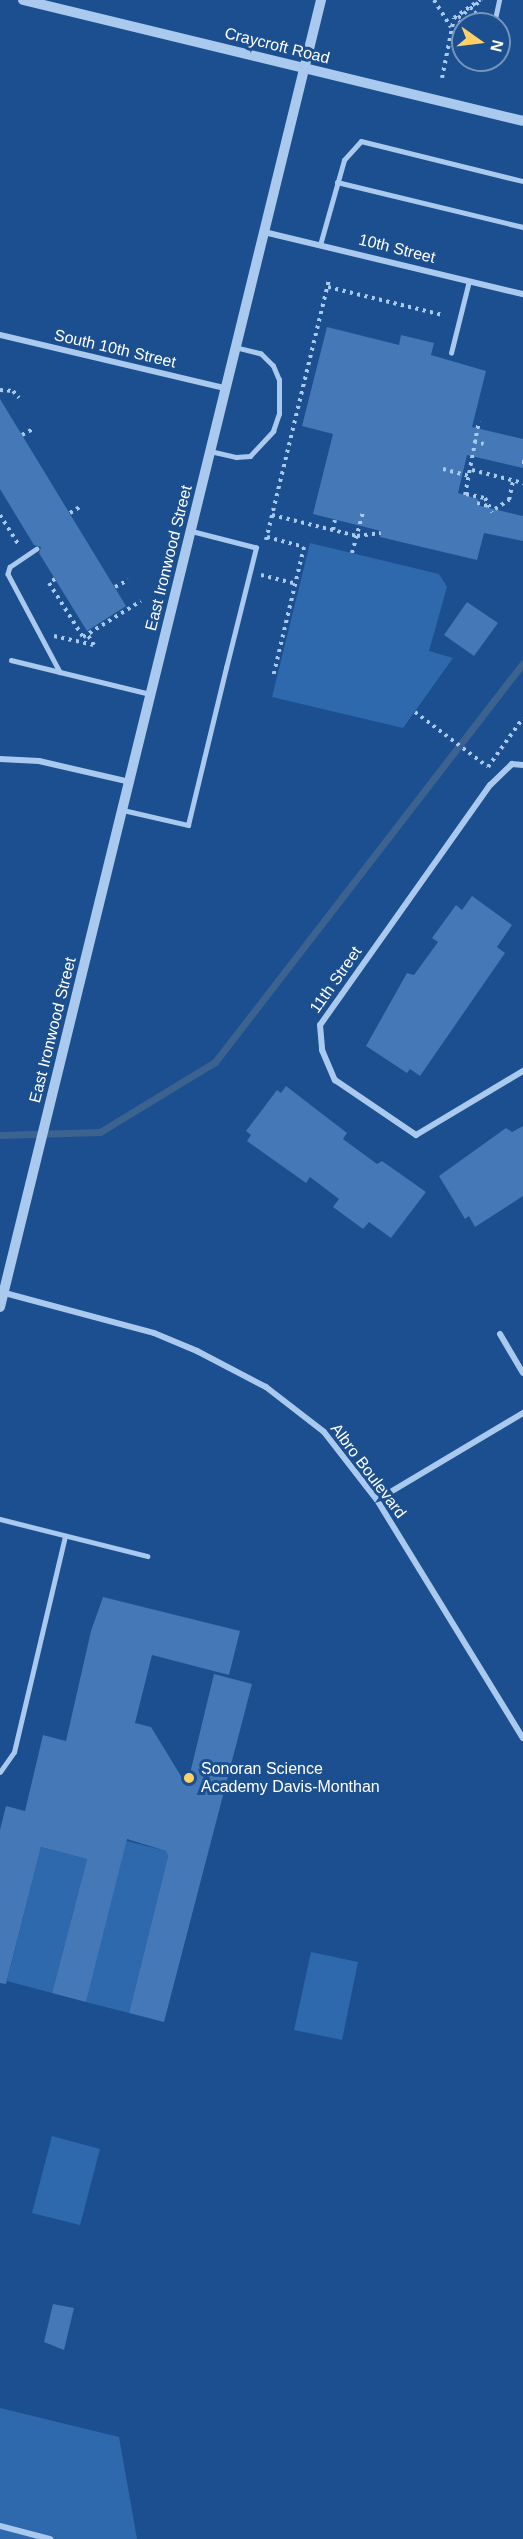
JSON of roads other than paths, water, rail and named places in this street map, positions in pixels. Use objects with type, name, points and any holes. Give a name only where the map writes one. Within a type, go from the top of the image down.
[{"type":"street","name":"Craycroft Road","points":[[24,0],[523,122]]},
{"type":"street","name":"East Ironwood Street","points":[[2,1292],[130,782],[225,388],[306,69],[321,0]]},
{"type":"street","name":"10th Street","points":[[264,232],[523,294]]},
{"type":"street","name":"South 10th Street","points":[[0,335],[225,388]]},
{"type":"street","points":[[0,759],[39,761],[130,782]]},
{"type":"street","name":"11th Street","points":[[523,765],[512,764],[490,785],[320,1025],[322,1050],[335,1080],[416,1135],[523,1071]]},
{"type":"street","points":[[0,1306],[2,1292]]},
{"type":"street","name":"Albro Boulevard","points":[[2,1292],[154,1333],[197,1351],[266,1387],[324,1432],[377,1500],[523,1738]]},
{"type":"street","points":[[500,1334],[523,1373]]},
{"type":"street","points":[[377,1500],[523,1413]]},
{"type":"street","points":[[0,2526],[50,2539]]},
{"type":"lane","points":[[320,245],[344,160],[361,141],[523,181]]},
{"type":"lane","points":[[337,182],[523,227]]},
{"type":"lane","points":[[452,352],[469,281]]},
{"type":"lane","points":[[210,452],[236,457],[250,456],[273,431],[279,414],[279,380],[273,366],[261,354],[235,348]]},
{"type":"lane","points":[[123,810],[188,825],[256,548],[190,531]]},
{"type":"lane","points":[[37,549],[10,567],[8,574],[60,672]]},
{"type":"lane","points":[[11,660],[151,694]]},
{"type":"lane","points":[[0,1519],[147,1556]]},
{"type":"lane","points":[[0,1772],[14,1752],[65,1537]]},
{"type":"waterway","points":[[0,1135],[100,1132],[215,1062],[523,663]]},
{"type":"place","name":"Sonoran Science Academy Davis-Monthan","points":[[189,1778]]}]
